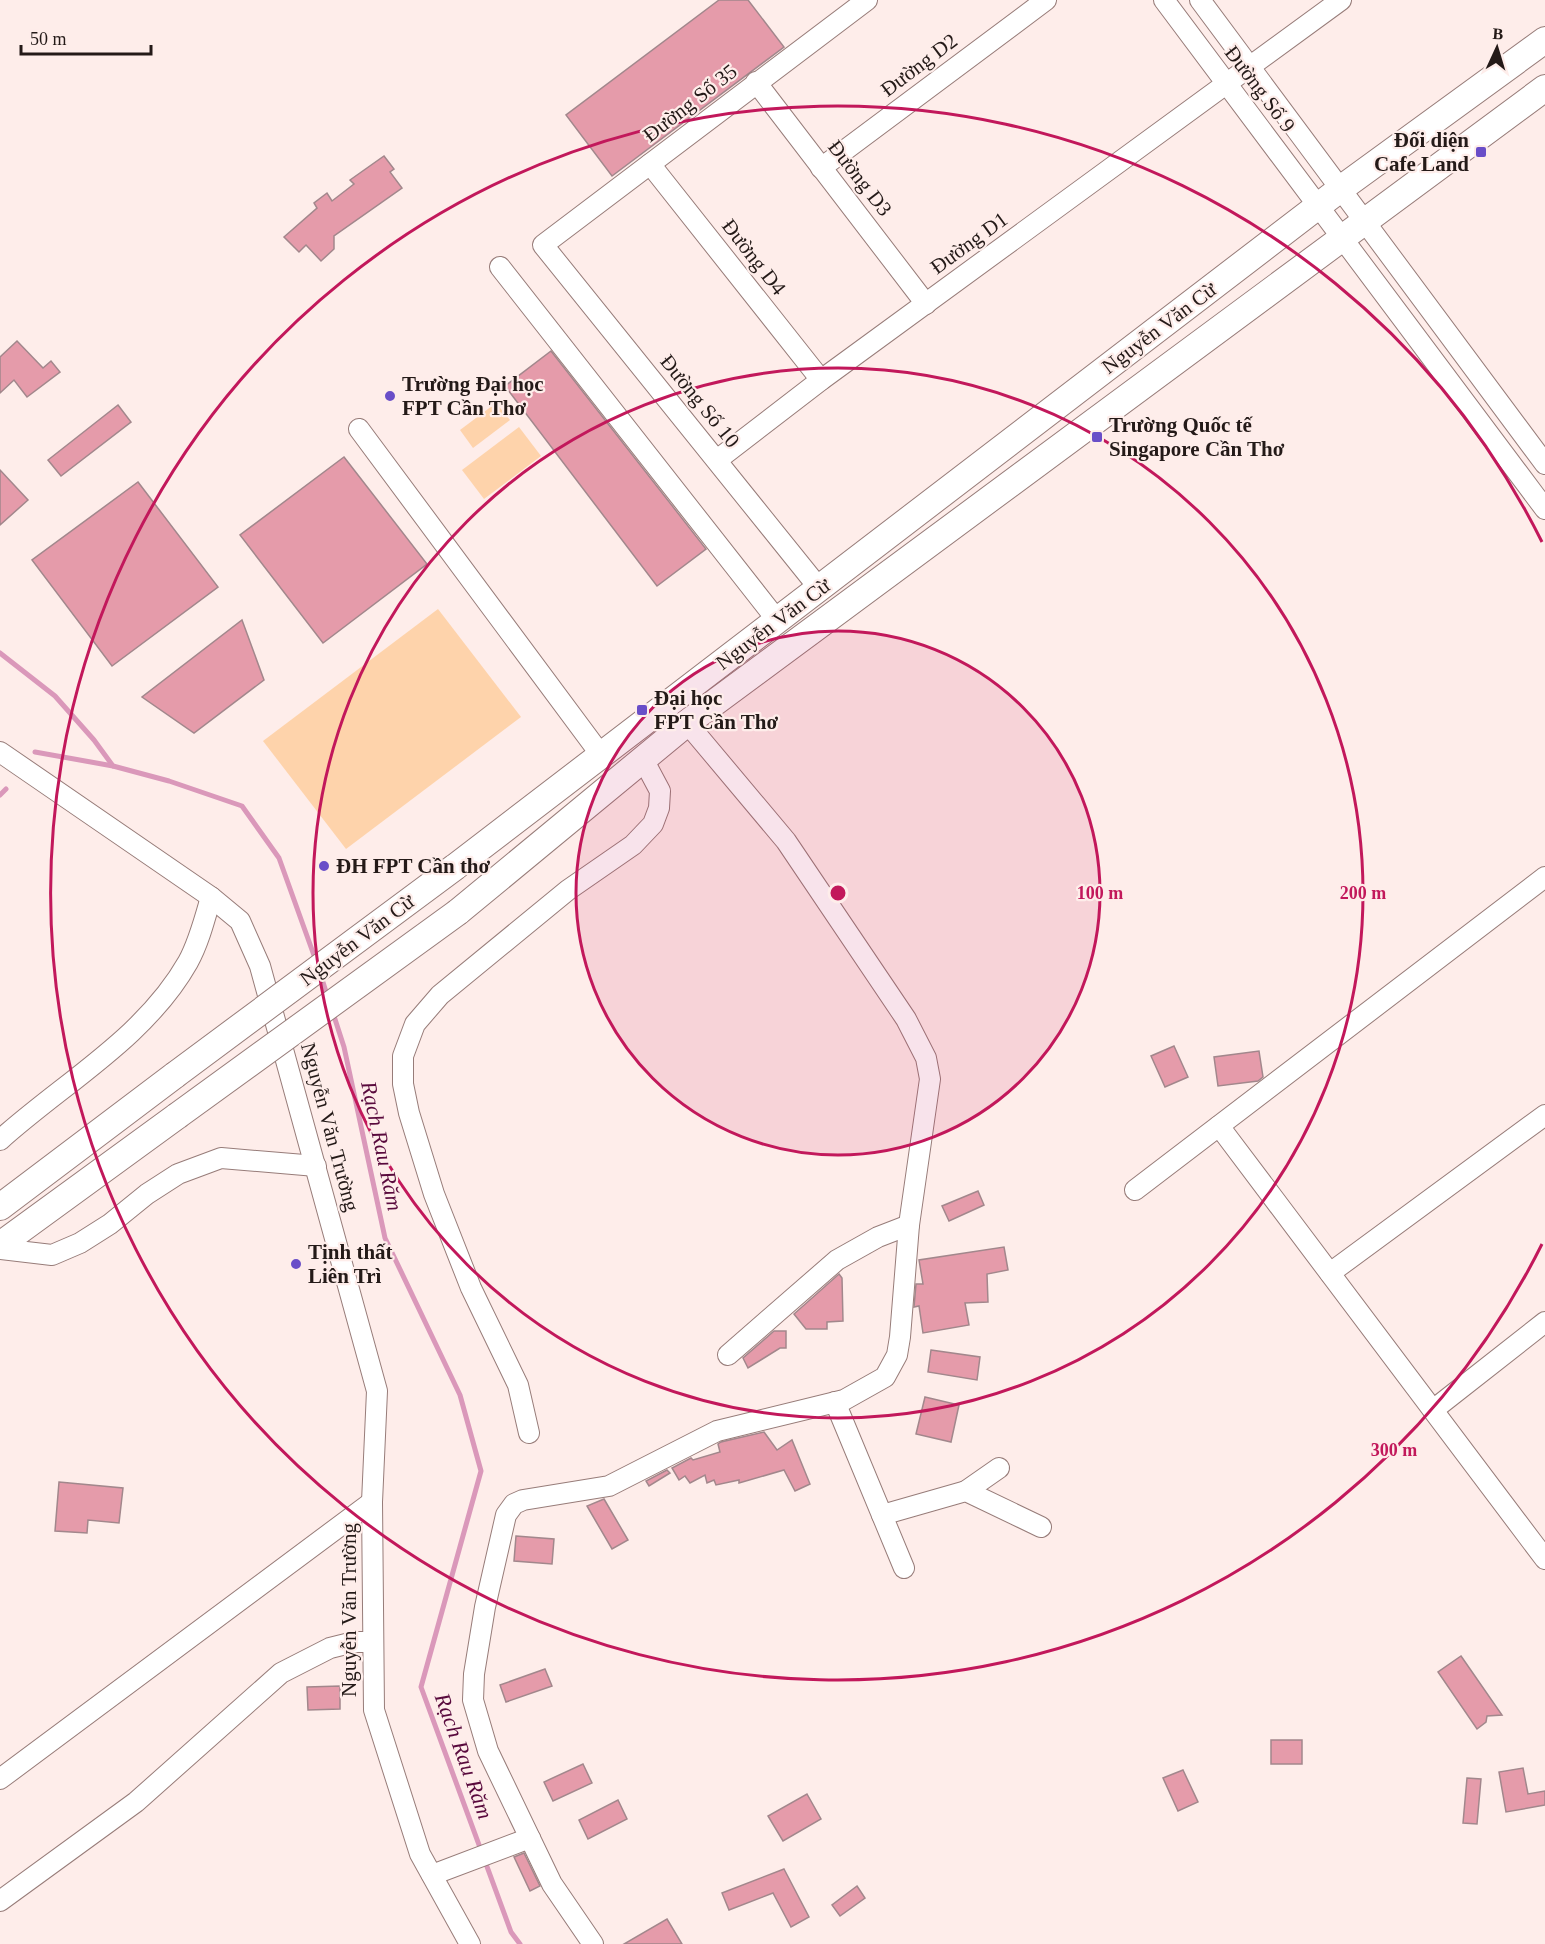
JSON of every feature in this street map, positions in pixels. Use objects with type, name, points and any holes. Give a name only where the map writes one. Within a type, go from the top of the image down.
[{"type":"main road","name":"Nguyễn Văn Cừ","points":[[0,1207],[455,867],[1318,206],[1545,40]]},
{"type":"main road","name":"Nguyễn Văn Cừ","points":[[0,1247],[458,912],[687,723],[1545,88]]},
{"type":"main road","points":[[819,588],[837,612]]},
{"type":"street","name":"Đường Số 35","points":[[543,245],[867,0]]},
{"type":"street","name":"Đường D2","points":[[821,168],[1046,0]]},
{"type":"street","name":"Đường Số 9","points":[[1164,0],[1545,509]]},
{"type":"street","points":[[1200,0],[1545,464]]},
{"type":"street","name":"Đường D1","points":[[717,460],[821,380],[1341,0]]},
{"type":"street","name":"Đường D3","points":[[756,82],[926,303]]},
{"type":"street","name":"Đường D4","points":[[650,164],[821,380]]},
{"type":"street","name":"Đường Số 10","points":[[543,245],[819,588]]},
{"type":"street","points":[[500,267],[777,620]]},
{"type":"street","points":[[359,429],[601,755]]},
{"type":"street","points":[[593,1944],[523,1841],[488,1751],[473,1700],[474,1674],[485,1607],[506,1515],[514,1504],[523,1500],[609,1486],[717,1431],[835,1402],[867,1389],[885,1377],[897,1355],[909,1225],[930,1079],[921,1043],[786,841],[687,723]]},
{"type":"street","name":"Nguyễn Văn Trường","points":[[0,752],[211,897],[240,921],[260,966],[377,1391],[372,1502],[374,1710],[420,1854],[470,1944]]},
{"type":"street","points":[[529,1433],[519,1385],[471,1288],[434,1194],[419,1139],[409,1113],[403,1084],[403,1056],[414,1024],[440,995],[568,890],[633,845],[654,824],[659,808],[660,791],[643,759]]},
{"type":"street","points":[[1135,1190],[1545,877]]},
{"type":"street","points":[[0,1140],[74,1080],[156,1008],[189,961],[211,897]]},
{"type":"street","points":[[1330,1273],[1545,1115]]},
{"type":"street","points":[[1219,1126],[1545,1559]]},
{"type":"street","points":[[0,1247],[52,1255],[80,1243],[110,1224],[147,1194],[178,1174],[221,1158],[315,1166]]},
{"type":"street","points":[[728,1354],[837,1260],[878,1237],[909,1225]]},
{"type":"street","points":[[1433,1410],[1545,1322]]},
{"type":"street","points":[[835,1402],[904,1568]]},
{"type":"street","points":[[882,1515],[966,1491],[999,1468]]},
{"type":"street","points":[[966,1491],[1041,1527]]},
{"type":"street","points":[[0,1779],[372,1502]]},
{"type":"street","points":[[0,1901],[136,1802],[281,1673],[330,1648],[354,1642],[373,1642]]},
{"type":"street","points":[[432,1875],[523,1841]]},
{"type":"shaded area","points":[[496,403],[510,420],[473,448],[460,430]]},
{"type":"shaded area","points":[[519,427],[541,456],[484,499],[462,470]]},
{"type":"shaded area","points":[[438,609],[521,717],[346,849],[263,741]]},
{"type":"building","points":[[719,0],[748,0],[784,47],[612,176],[566,115]]},
{"type":"building","points":[[384,156],[394,169],[390,172],[402,188],[334,236],[334,249],[321,261],[306,245],[299,252],[284,237],[317,208],[314,203],[327,193],[332,201],[354,184],[350,180]]},
{"type":"building","points":[[17,341],[43,368],[51,361],[60,372],[27,397],[14,380],[0,393],[0,357]]},
{"type":"building","points":[[551,351],[706,549],[657,586],[505,386]]},
{"type":"building","points":[[118,405],[131,422],[61,476],[48,460]]},
{"type":"building","points":[[344,457],[427,564],[323,643],[240,535]]},
{"type":"building","points":[[0,470],[28,500],[0,525]]},
{"type":"building","points":[[138,482],[218,587],[112,666],[32,560]]},
{"type":"building","points":[[242,620],[264,680],[194,733],[142,697]]},
{"type":"building","points":[[1174,1046],[1188,1077],[1165,1087],[1151,1056]]},
{"type":"building","points":[[1259,1051],[1263,1077],[1258,1081],[1218,1086],[1214,1057]]},
{"type":"building","points":[[978,1191],[984,1205],[949,1221],[942,1206]]},
{"type":"building","points":[[1004,1247],[1008,1270],[987,1274],[988,1302],[965,1303],[969,1325],[923,1333],[919,1306],[914,1307],[916,1284],[923,1284],[919,1260]]},
{"type":"building","points":[[839,1274],[842,1278],[843,1321],[827,1322],[827,1329],[806,1329],[794,1314]]},
{"type":"building","points":[[774,1331],[786,1331],[786,1348],[780,1348],[748,1368],[743,1358]]},
{"type":"building","points":[[931,1350],[980,1357],[977,1380],[928,1372]]},
{"type":"building","points":[[925,1397],[959,1405],[951,1442],[916,1434]]},
{"type":"building","points":[[764,1432],[777,1450],[792,1440],[810,1484],[795,1491],[784,1470],[739,1483],[739,1480],[716,1485],[714,1480],[707,1483],[705,1475],[690,1483],[685,1476],[679,1480],[672,1468],[691,1458],[693,1460],[720,1452],[718,1444],[721,1442]]},
{"type":"building","points":[[667,1470],[670,1473],[649,1486],[646,1481]]},
{"type":"building","points":[[59,1482],[123,1488],[119,1523],[88,1520],[87,1533],[55,1531]]},
{"type":"building","points":[[604,1499],[628,1540],[612,1549],[587,1506]]},
{"type":"building","points":[[516,1536],[554,1539],[552,1564],[514,1561]]},
{"type":"building","points":[[1461,1656],[1502,1715],[1487,1716],[1486,1722],[1477,1729],[1438,1672]]},
{"type":"building","points":[[545,1669],[552,1686],[506,1702],[500,1685]]},
{"type":"building","points":[[340,1686],[340,1709],[308,1710],[307,1687]]},
{"type":"building","points":[[1271,1740],[1302,1740],[1302,1764],[1271,1764]]},
{"type":"building","points":[[583,1764],[592,1783],[553,1801],[544,1782]]},
{"type":"building","points":[[1523,1768],[1528,1794],[1545,1791],[1545,1805],[1506,1812],[1499,1772]]},
{"type":"building","points":[[1183,1770],[1198,1802],[1178,1811],[1163,1778]]},
{"type":"building","points":[[1467,1778],[1481,1779],[1477,1824],[1463,1823]]},
{"type":"building","points":[[807,1794],[821,1819],[783,1841],[768,1816]]},
{"type":"building","points":[[618,1800],[627,1819],[588,1839],[579,1820]]},
{"type":"building","points":[[524,1853],[540,1886],[530,1891],[514,1857]]},
{"type":"building","points":[[784,1869],[809,1917],[791,1927],[773,1893],[729,1910],[722,1893]]},
{"type":"building","points":[[857,1886],[865,1898],[840,1916],[832,1905]]},
{"type":"building","points":[[667,1919],[682,1944],[624,1944]]},
{"type":"waterway","name":"Rạch Rau Răm","points":[[0,653],[55,696],[94,740],[113,766],[169,781],[242,806],[279,858],[316,961]]},
{"type":"waterway","points":[[35,752],[113,766]]},
{"type":"waterway","points":[[0,795],[6,789]]},
{"type":"waterway","name":"Rạch Rau Răm","points":[[321,976],[328,998]]},
{"type":"waterway","name":"Rạch Rau Răm","points":[[333,1013],[344,1047],[385,1238],[460,1395],[481,1471],[421,1687],[511,1932],[520,1944]]},
{"type":"place","name":"Đối diện Cafe Land","points":[[1481,152]]},
{"type":"place","name":"Trường Đại học FPT Cần Thơ","points":[[390,396]]},
{"type":"place","name":"Trường Quốc tế Singapore Cần Thơ","points":[[1097,437]]},
{"type":"place","name":"Đại học FPT Cần Thơ","points":[[642,710]]},
{"type":"place","name":"ĐH FPT Cần thơ","points":[[324,866]]},
{"type":"place","name":"Tịnh thất Liên Trì","points":[[296,1264]]}]
